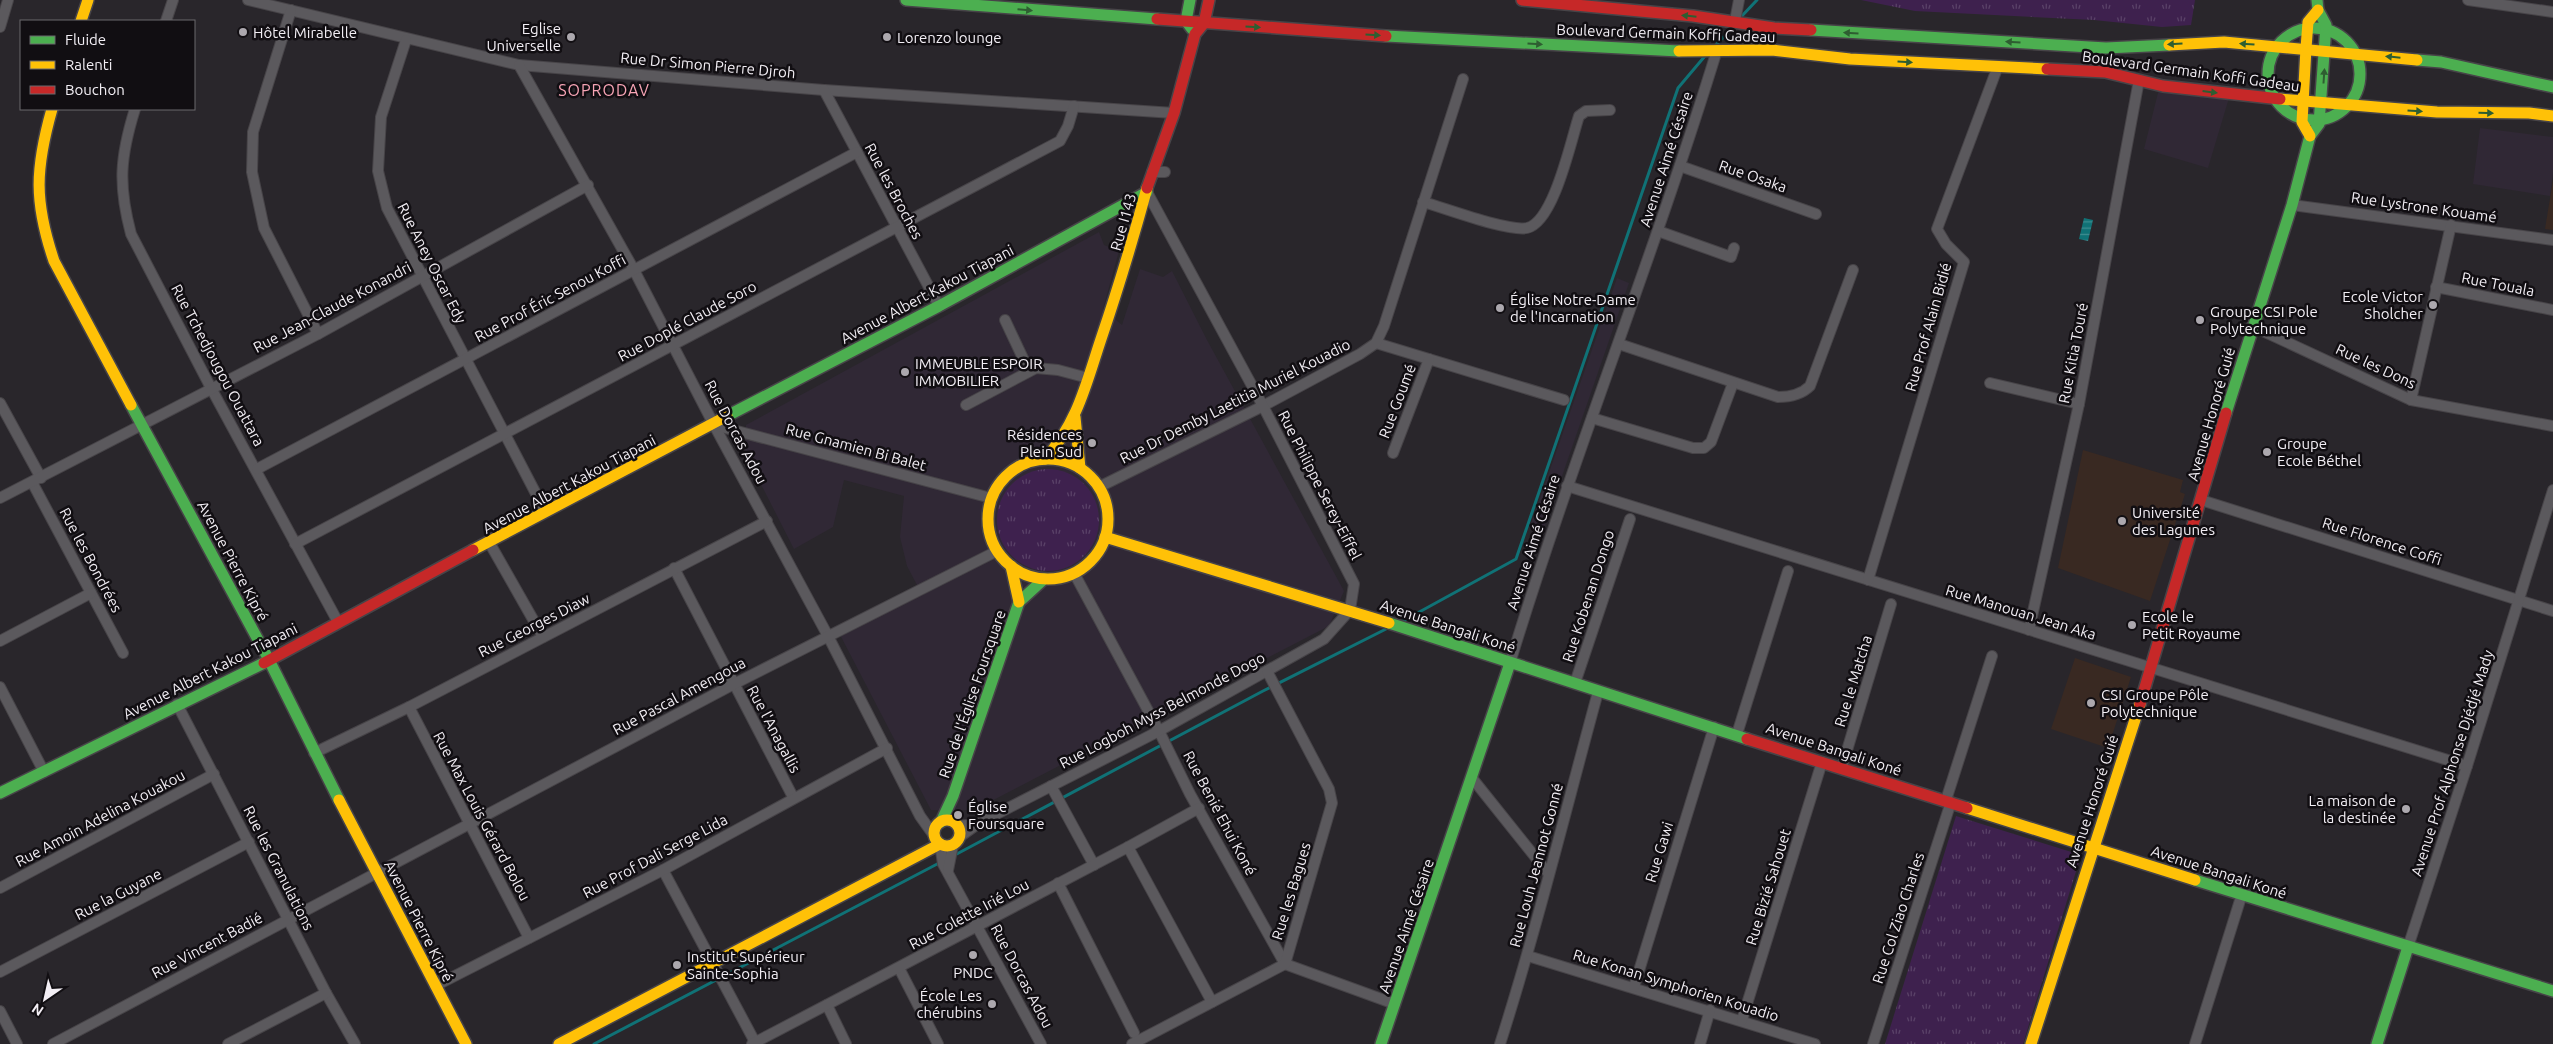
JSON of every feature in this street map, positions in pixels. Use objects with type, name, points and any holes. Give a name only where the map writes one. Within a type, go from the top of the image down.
[{"type":"street","points":[[0,27],[8,0]]},
{"type":"street","points":[[81,20],[88,0]]},
{"type":"street","points":[[166,20],[173,0]]},
{"type":"street","name":"Rue Dr Simon Pierre Djroh","points":[[248,0],[406,40],[519,65],[824,90],[1174,113]]},
{"type":"street","name":"Boulevard Germain Koffi Gadeau","points":[[906,0],[1204,23],[1599,48],[1691,52],[1772,50],[1850,59],[2105,72],[2163,86],[2303,102],[2437,112],[2528,113],[2553,116]]},
{"type":"street","points":[[1190,0],[1186,21],[1195,34],[1204,23],[1209,0]]},
{"type":"street","name":"Boulevard Germain Koffi Gadeau","points":[[1522,0],[1735,21],[1774,28],[2106,48],[2224,42],[2306,48],[2441,62],[2553,87]]},
{"type":"street","points":[[1735,21],[1739,0]]},
{"type":"street","points":[[2468,0],[2493,2],[2553,12]]},
{"type":"street","points":[[2310,136],[2302,119],[2307,29],[2308,22],[2317,5]]},
{"type":"street","points":[[2317,5],[2326,25],[2326,30]]},
{"type":"street","points":[[291,10],[253,132],[252,172],[264,228],[318,334]]},
{"type":"street","points":[[2307,29],[2326,30],[2342,38],[2355,53],[2360,68],[2360,82],[2356,94],[2348,106],[2337,114],[2320,120],[2302,119],[2286,110],[2275,99],[2268,74],[2269,63],[2277,46],[2290,35],[2307,29]]},
{"type":"street","name":"Avenue Honoré Guié","points":[[2031,1044],[2151,669],[2252,326],[2292,205],[2310,136],[2320,120],[2326,30]]},
{"type":"street","name":"Rue I143","points":[[1045,459],[1059,443],[1075,417],[1126,263],[1148,192],[1152,172],[1174,113],[1195,34]]},
{"type":"street","name":"Rue Aney Oscar Edy","points":[[406,40],[382,116],[378,170],[387,208],[545,511]]},
{"type":"street","name":"Avenue Aimé Césaire","points":[[1381,1044],[1472,778],[1567,486],[1658,231],[1717,50]]},
{"type":"street","name":"Rue Dorcas Adou","points":[[519,65],[634,270],[714,425],[887,748],[920,816],[937,840]]},
{"type":"street","name":"Rue Prof Alain Bidié","points":[[1868,580],[1964,262],[1946,244],[1936,229],[1998,66]]},
{"type":"street","points":[[1463,80],[1384,326],[1376,343],[1564,400]]},
{"type":"street","name":"Rue Kitia Touré","points":[[2029,630],[2079,404],[2139,80]]},
{"type":"street","name":"Rue les Broches","points":[[824,90],[896,229],[939,306]]},
{"type":"street","name":"Rue Doplé Claude Soro","points":[[295,544],[1060,141],[1068,126],[1074,106]]},
{"type":"street","name":"Avenue Pierre Kipré","points":[[52,110],[37,170],[36,191],[46,237],[54,261],[269,660],[314,753],[466,1044]]},
{"type":"street","name":"Rue Tchedjougou Ouattara","points":[[135,110],[122,157],[124,208],[131,234],[211,388],[338,622]]},
{"type":"street","points":[[1423,202],[1504,225],[1525,229],[1531,227],[1546,213],[1553,198],[1579,116],[1586,111],[1610,110]]},
{"type":"street","name":"Rue Prof Éric Senou Koffi","points":[[257,470],[857,152]]},
{"type":"street","name":"Rue Osaka","points":[[1680,166],[1816,214]]},
{"type":"street","points":[[1152,172],[1165,172]]},
{"type":"street","name":"Rue Jean-Claude Konandri","points":[[0,498],[318,334],[588,185]]},
{"type":"street","name":"Avenue Albert Kakou Tiapani","points":[[0,793],[269,660],[545,511],[714,425],[939,306],[1148,192]]},
{"type":"street","name":"Rue Philippe Serey-Eiffel","points":[[1148,192],[1354,584],[1350,610]]},
{"type":"street","name":"Rue Lystrone Kouamé","points":[[2292,205],[2553,240]]},
{"type":"street","points":[[2411,400],[2451,225]]},
{"type":"street","points":[[1658,231],[1731,257],[1734,248]]},
{"type":"street","points":[[1619,344],[1778,398],[1804,392],[1810,386],[1853,270]]},
{"type":"street","name":"Rue Touala","points":[[2436,287],[2553,310]]},
{"type":"street","points":[[1005,320],[1029,370]]},
{"type":"street","name":"Rue les Dons","points":[[2252,326],[2411,400],[2553,426]]},
{"type":"street","name":"Rue Dr Demby Laetitia Muriel Kouadio","points":[[1099,487],[1262,406],[1360,354],[1376,343]]},
{"type":"street","name":"Rue Goumé","points":[[1393,453],[1429,359]]},
{"type":"street","points":[[966,405],[1029,370],[1045,368],[1088,378]]},
{"type":"street","points":[[1990,383],[2079,404]]},
{"type":"street","points":[[1592,418],[1693,448],[1704,448],[1711,442],[1733,384]]},
{"type":"street","name":"Rue les Bondrées","points":[[0,403],[91,593],[123,653]]},
{"type":"street","name":"Rue I143","points":[[1075,417],[1080,468]]},
{"type":"street","name":"Rue Gnamien Bi Balet","points":[[714,425],[991,498]]},
{"type":"street","points":[[1045,459],[1066,462],[1080,468],[1099,487],[1107,510],[1105,537],[1091,561],[1074,573],[1059,578],[1044,579],[1026,575],[1011,566],[997,551],[990,535],[987,516],[991,498],[999,482],[1012,470],[1027,462],[1045,459]]},
{"type":"street","name":"Rue Manouan Jean Aka","points":[[1567,486],[2467,766]]},
{"type":"street","name":"Avenue Prof Alphonse Djédjé Mady","points":[[2377,1044],[2467,766],[2553,490]]},
{"type":"street","name":"Rue Florence Coffi","points":[[2201,500],[2553,611]]},
{"type":"street","name":"Rue Kobenan Dongo","points":[[1575,683],[1630,519]]},
{"type":"street","name":"Rue Georges Diaw","points":[[314,753],[409,708],[767,521]]},
{"type":"street","name":"Avenue Bangali Koné","points":[[1105,537],[1350,610],[1598,692],[2553,991]]},
{"type":"street","points":[[490,542],[543,637]]},
{"type":"street","name":"Rue Pascal Amengoua","points":[[376,872],[734,684],[997,551]]},
{"type":"street","name":"Rue de l'Église Foursquare","points":[[1011,566],[1019,602]]},
{"type":"street","name":"Rue l'Anagallis","points":[[674,568],[793,798]]},
{"type":"street","points":[[1737,734],[1788,571]]},
{"type":"street","name":"Rue Benié Ehui Koné","points":[[1074,573],[1160,731],[1199,808],[1285,964]]},
{"type":"street","name":"Rue de l'Église Foursquare","points":[[937,840],[940,823],[953,796],[1019,602],[1044,579]]},
{"type":"street","points":[[0,641],[91,593]]},
{"type":"street","name":"Rue le Matcha","points":[[1842,767],[1892,604]]},
{"type":"street","name":"Rue Logboh Myss Belmonde Dogo","points":[[949,856],[979,823],[1160,731],[1324,639],[1350,610]]},
{"type":"street","name":"Rue Col Ziao Charles","points":[[1873,1044],[1992,656]]},
{"type":"street","name":"Rue les Bagues","points":[[1135,1041],[1285,964],[1332,803],[1329,789],[1267,671]]},
{"type":"street","points":[[0,687],[44,772]]},
{"type":"street","name":"Rue Louh Jeannot Gonné","points":[[1500,1044],[1528,956],[1548,873],[1598,692]]},
{"type":"street","name":"Rue les Granulations","points":[[177,704],[326,993],[355,1044]]},
{"type":"street","name":"Rue Max Louis Gérard Bolou","points":[[409,708],[529,938]]},
{"type":"street","name":"Rue Gawi","points":[[1634,987],[1714,727]]},
{"type":"street","name":"Rue Prof Dali Serge Lida","points":[[435,986],[663,870],[887,748]]},
{"type":"street","name":"Rue Bizié Sahouet","points":[[1742,1020],[1822,762]]},
{"type":"street","name":"Rue Amoin Adelina Kouakou","points":[[0,888],[214,774]]},
{"type":"street","points":[[1472,778],[1548,873]]},
{"type":"street","points":[[1051,786],[1094,865]]},
{"type":"street","name":"Rue de l'Église Foursquare","points":[[949,856],[956,824],[953,796]]},
{"type":"street","name":"Rue Colette Irié Lou","points":[[754,1043],[979,926],[1199,808]]},
{"type":"street","points":[[920,816],[940,823],[956,824]]},
{"type":"street","name":"Rue Logboh Myss Belmonde Dogo","points":[[956,824],[979,823]]},
{"type":"street","points":[[559,1044],[714,963],[937,840],[949,856]]},
{"type":"street","name":"Rue la Guyane","points":[[0,972],[249,842]]},
{"type":"street","points":[[1128,847],[1212,1002]]},
{"type":"street","name":"Rue Dorcas Adou","points":[[949,856],[979,926],[1041,1044]]},
{"type":"street","points":[[663,870],[714,963],[754,1043]]},
{"type":"street","name":"Rue Vincent Badié","points":[[53,1044],[376,872]]},
{"type":"street","points":[[1058,883],[1135,1041]]},
{"type":"street","points":[[2195,1044],[2242,894]]},
{"type":"street","name":"Rue Konan Symphorien Kouadio","points":[[1528,956],[1710,1010],[1815,1044]]},
{"type":"street","points":[[1285,964],[1395,1004]]},
{"type":"street","points":[[899,968],[938,1044]]},
{"type":"street","points":[[228,1044],[326,993]]},
{"type":"street","points":[[827,1005],[846,1044]]},
{"type":"street","points":[[1700,1044],[1710,1010]]},
{"type":"street","points":[[0,1011],[17,1044]]},
{"type":"shaded area","points":[[2159,89],[2229,98],[2208,168],[2144,149]]},
{"type":"shaded area","points":[[2480,128],[2553,137],[2553,172],[2550,196],[2473,184]]},
{"type":"shaded area","points":[[2553,180],[2553,230],[2545,229]]},
{"type":"shaded area","points":[[1099,232],[1104,245],[1119,251],[1103,309],[1122,325],[1140,269],[1163,277],[1172,271],[1207,340],[1344,591],[1329,626],[974,810],[931,810],[836,627],[917,585],[907,566],[900,537],[904,496],[844,480],[833,527],[794,549],[745,453],[746,425]]},
{"type":"shaded area","points":[[1617,278],[1629,283],[1543,531],[1530,527]]},
{"type":"shaded area","name":"Université des Lagunes","points":[[2083,450],[2183,480],[2180,492],[2185,494],[2150,601],[2058,568]]},
{"type":"shaded area","name":"CSI Groupe Pôle Polytechnique","points":[[2075,658],[2131,677],[2108,748],[2051,729]]},
{"type":"green space","points":[[1861,0],[2195,0],[2191,25],[2162,27],[2094,20],[1915,11]]},
{"type":"green space","points":[[1048,469],[1067,473],[1084,484],[1095,501],[1099,520],[1095,539],[1084,556],[1067,567],[1048,571],[1029,567],[1012,556],[1001,539],[997,520],[1001,501],[1012,484],[1029,473]]},
{"type":"green space","points":[[1956,816],[2081,855],[2023,1044],[1885,1044]]},
{"type":"water","points":[[2084,218],[2093,220],[2088,241],[2079,239]]},
{"type":"waterway","points":[[1740,18],[1757,0]]},
{"type":"waterway","points":[[1715,46],[1733,27]]},
{"type":"waterway","points":[[1401,622],[1516,559],[1678,88],[1705,56]]},
{"type":"waterway","points":[[953,856],[1263,691],[1388,628]]},
{"type":"waterway","points":[[594,1044],[941,862]]},
{"type":"traffic: fast","points":[[906,0],[1157,19]]},
{"type":"traffic: fast","points":[[1190,0],[1186,21],[1192,29]]},
{"type":"traffic: fast","points":[[2226,413],[2292,205],[2310,136],[2319,124],[2326,25],[2318,10],[2317,0]]},
{"type":"traffic: fast","points":[[2314,28],[2332,31],[2347,41],[2357,56],[2360,74],[2357,92],[2347,107],[2332,117],[2314,120],[2296,117],[2281,107],[2271,92],[2268,74],[2271,56],[2281,41],[2296,31],[2314,28]]},
{"type":"traffic: fast","points":[[1811,30],[2106,48],[2169,45]]},
{"type":"traffic: fast","points":[[1386,36],[1679,51]]},
{"type":"traffic: fast","points":[[2417,60],[2441,62],[2553,87]]},
{"type":"traffic: fast","points":[[727,416],[939,306],[1147,192]]},
{"type":"traffic: fast","points":[[131,405],[269,660],[339,800]]},
{"type":"traffic: fast","points":[[941,822],[953,796],[1019,602],[1044,579]]},
{"type":"traffic: fast","points":[[1389,623],[1747,739]]},
{"type":"traffic: fast","points":[[0,793],[264,663]]},
{"type":"traffic: fast","points":[[1381,1044],[1510,663]]},
{"type":"traffic: fast","points":[[2195,880],[2553,991]]},
{"type":"traffic: fast","points":[[2377,1044],[2408,947]]},
{"type":"traffic: slow","points":[[81,20],[88,0]]},
{"type":"traffic: slow","points":[[2310,136],[2302,122],[2306,48],[2308,22],[2318,10]]},
{"type":"traffic: slow","points":[[2169,45],[2224,42],[2417,60]]},
{"type":"traffic: slow","points":[[1679,51],[1772,50],[1850,59],[2047,69]]},
{"type":"traffic: slow","points":[[2280,99],[2437,112],[2529,113],[2553,116]]},
{"type":"traffic: slow","points":[[52,110],[42,150],[39,185],[40,203],[47,240],[54,261],[131,405]]},
{"type":"traffic: slow","points":[[1045,459],[1066,431],[1080,402],[1131,245],[1147,188]]},
{"type":"traffic: slow","points":[[473,550],[727,416]]},
{"type":"traffic: slow","points":[[1075,417],[1080,468]]},
{"type":"traffic: slow","points":[[1048,459],[1060,460],[1071,464],[1081,469],[1090,477],[1098,486],[1103,496],[1107,507],[1108,519],[1107,531],[1103,542],[1098,552],[1090,561],[1081,569],[1071,574],[1060,578],[1048,579],[1036,578],[1025,574],[1015,569],[1006,561],[998,552],[993,542],[989,531],[988,519],[989,507],[993,496],[998,486],[1006,477],[1015,469],[1025,464],[1036,460],[1048,459]]},
{"type":"traffic: slow","points":[[1105,537],[1389,623]]},
{"type":"traffic: slow","points":[[1011,566],[1019,602]]},
{"type":"traffic: slow","points":[[2031,1044],[2140,704]]},
{"type":"traffic: slow","points":[[339,800],[466,1044]]},
{"type":"traffic: slow","points":[[1967,808],[2195,880]]},
{"type":"traffic: slow","points":[[947,820],[956,824],[960,833],[956,842],[947,846],[938,842],[934,833],[938,824],[947,820]]},
{"type":"traffic: slow","points":[[559,1044],[940,844]]},
{"type":"traffic: jam","points":[[1147,188],[1174,113],[1195,34],[1204,23],[1209,0]]},
{"type":"traffic: jam","points":[[1522,0],[1693,16],[1774,28],[1811,30]]},
{"type":"traffic: jam","points":[[1157,19],[1386,36]]},
{"type":"traffic: jam","points":[[2047,69],[2105,72],[2163,86],[2280,99]]},
{"type":"traffic: jam","points":[[2140,704],[2226,413]]},
{"type":"traffic: jam","points":[[264,663],[473,550]]},
{"type":"traffic: jam","points":[[1747,739],[1967,808]]},
{"type":"place","name":"Hôtel Mirabelle","points":[[243,32]]},
{"type":"place","name":"Eglise Universelle","points":[[571,37]]},
{"type":"place","name":"Lorenzo lounge","points":[[887,37]]},
{"type":"place","name":"Ecole Victor Sholcher","points":[[2433,305]]},
{"type":"place","name":"Église Notre-Dame de l'Incarnation","points":[[1500,308]]},
{"type":"place","name":"Groupe CSI Pole Polytechnique","points":[[2200,320]]},
{"type":"place","name":"IMMEUBLE ESPOIR IMMOBILIER","points":[[905,372]]},
{"type":"place","name":"Résidences Plein Sud","points":[[1092,443]]},
{"type":"place","name":"Groupe Ecole Béthel","points":[[2267,452]]},
{"type":"place","name":"Université des Lagunes","points":[[2122,521]]},
{"type":"place","name":"Ecole le Petit Royaume","points":[[2132,625]]},
{"type":"place","name":"CSI Groupe Pôle Polytechnique","points":[[2091,703]]},
{"type":"place","name":"La maison de la destinée","points":[[2406,809]]},
{"type":"place","name":"Église Foursquare","points":[[958,815]]},
{"type":"place","name":"PNDC","points":[[973,955]]},
{"type":"place","name":"Institut Supérieur Sainte-Sophia","points":[[677,965]]},
{"type":"place","name":"École Les chérubins","points":[[992,1004]]},
{"type":"district","name":"SOPRODAV","points":[[604,90]]}]
